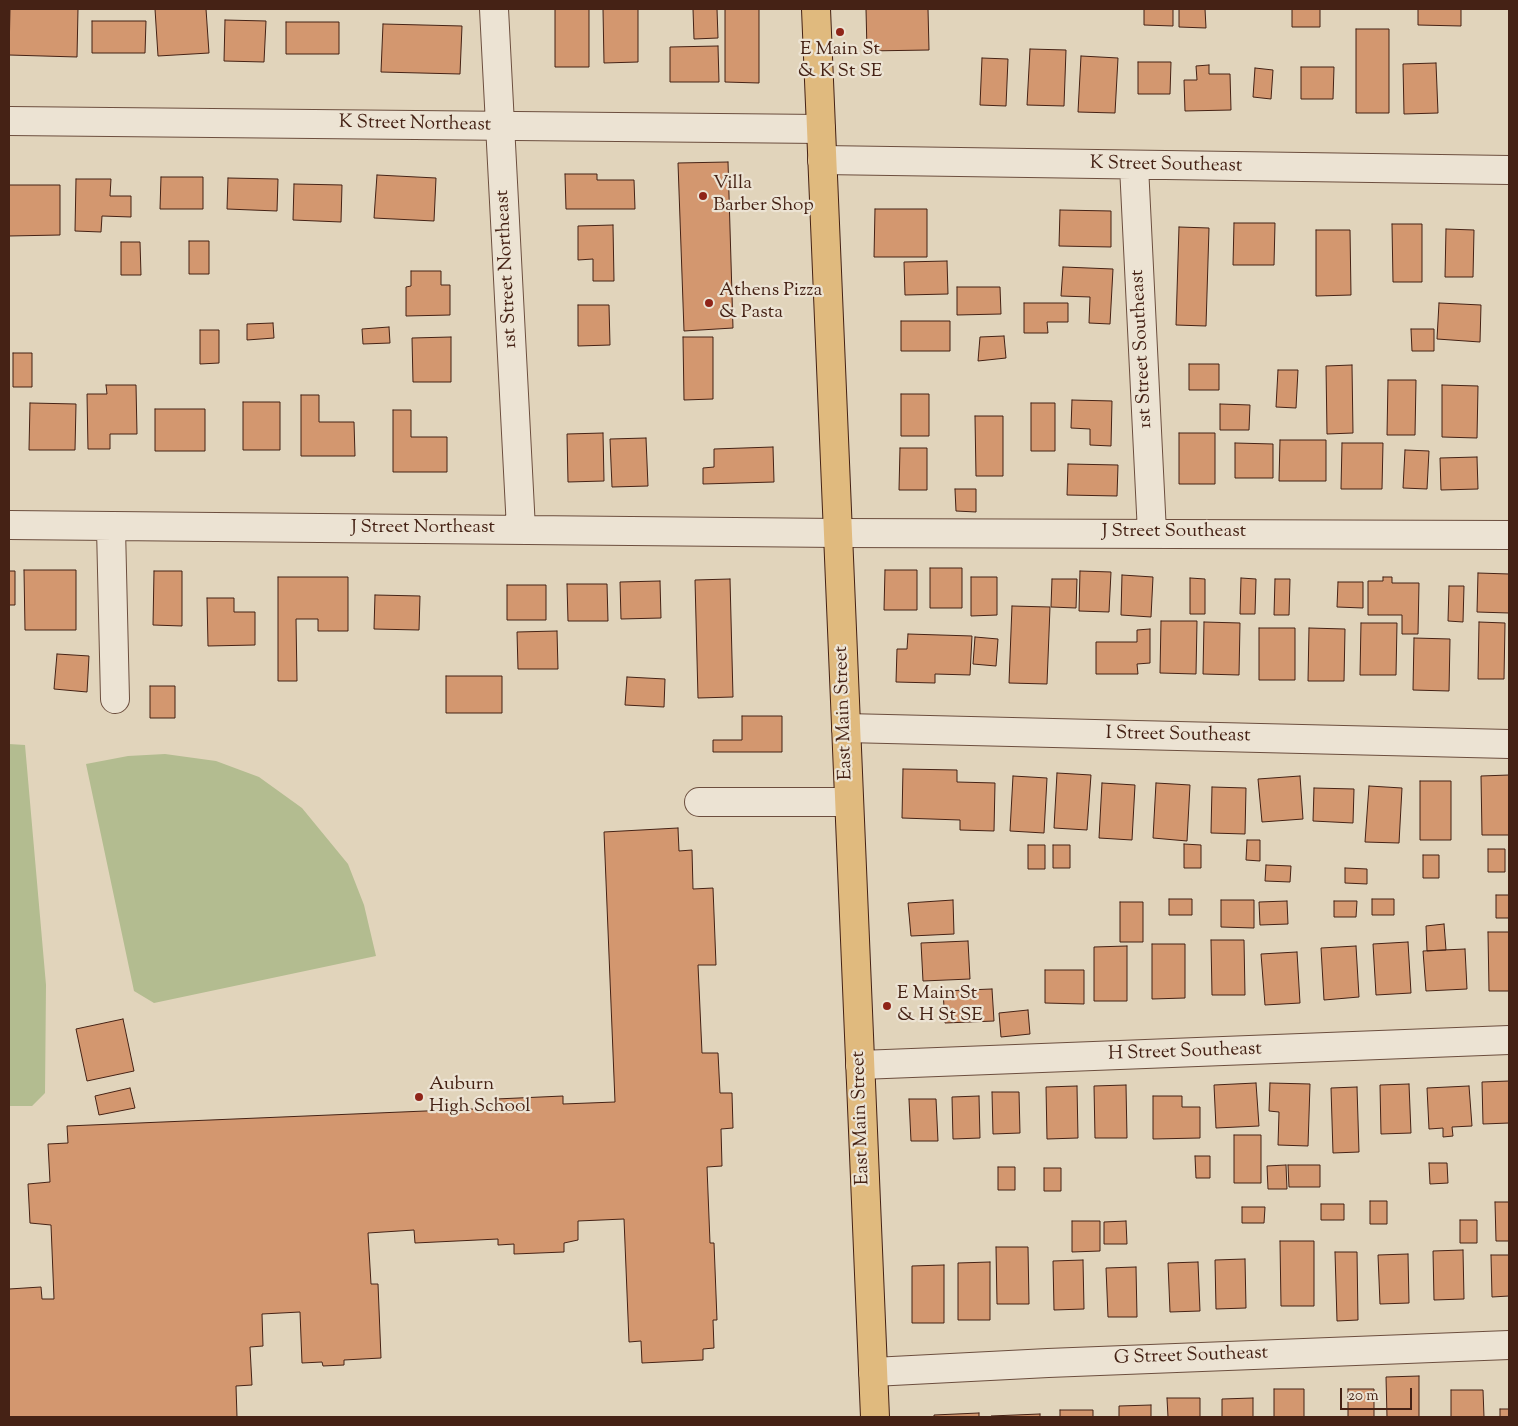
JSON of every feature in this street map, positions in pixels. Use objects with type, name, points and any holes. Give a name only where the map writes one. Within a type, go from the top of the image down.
[{"type":"main road","name":"East Main Street","points":[[816,9],[875,1417]]},
{"type":"street","name":"1st Street Northeast","points":[[494,9],[521,529]]},
{"type":"street","name":"K Street Northeast","points":[[9,120],[821,129]]},
{"type":"street","name":"K Street Southeast","points":[[822,160],[1509,170]]},
{"type":"street","name":"1st Street Southeast","points":[[1134,166],[1152,533]]},
{"type":"street","name":"J Street Northeast","points":[[9,525],[111,528],[521,529],[838,534]]},
{"type":"street","points":[[111,528],[115,699]]},
{"type":"street","name":"J Street Southeast","points":[[838,534],[1509,535]]},
{"type":"street","name":"I Street Southeast","points":[[846,728],[1509,744]]},
{"type":"street","points":[[699,802],[849,802]]},
{"type":"street","name":"H Street Southeast","points":[[860,1065],[1509,1040]]},
{"type":"street","name":"G Street Southeast","points":[[873,1372],[1057,1362],[1509,1345]]},
{"type":"green space","points":[[9,744],[25,745],[46,985],[45,1093],[32,1106],[9,1106]]},
{"type":"green space","points":[[165,754],[216,761],[259,777],[302,808],[348,864],[364,905],[376,956],[154,1003],[134,991],[86,764],[128,756]]},
{"type":"building","points":[[10,9],[78,9],[77,57],[9,55]]},
{"type":"building","points":[[155,9],[206,9],[209,53],[158,56]]},
{"type":"building","points":[[555,9],[589,9],[589,67],[555,67]]},
{"type":"building","points":[[603,9],[638,9],[638,62],[604,63]]},
{"type":"building","points":[[693,9],[717,9],[718,38],[694,39]]},
{"type":"building","points":[[725,9],[759,9],[759,83],[725,82]]},
{"type":"building","points":[[866,9],[928,9],[929,50],[867,51]]},
{"type":"building","points":[[1144,9],[1173,9],[1173,26],[1144,25]]},
{"type":"building","points":[[1179,9],[1205,9],[1206,28],[1179,27]]},
{"type":"building","points":[[1292,9],[1320,9],[1320,27],[1292,27]]},
{"type":"building","points":[[1418,9],[1461,9],[1461,26],[1418,25]]},
{"type":"building","points":[[225,20],[266,21],[264,62],[224,61]]},
{"type":"building","points":[[92,21],[146,21],[145,53],[92,53]]},
{"type":"building","points":[[286,22],[339,22],[339,54],[286,54]]},
{"type":"building","points":[[383,24],[462,26],[460,74],[381,72]]},
{"type":"building","points":[[1356,29],[1389,29],[1389,113],[1356,113]]},
{"type":"building","points":[[718,46],[719,82],[670,82],[670,47]]},
{"type":"building","points":[[1030,49],[1066,50],[1064,106],[1027,105]]},
{"type":"building","points":[[1081,56],[1118,58],[1115,113],[1078,112]]},
{"type":"building","points":[[982,58],[1008,59],[1006,106],[980,105]]},
{"type":"building","points":[[1138,62],[1171,62],[1170,94],[1138,94]]},
{"type":"building","points":[[1436,63],[1438,113],[1404,114],[1403,64]]},
{"type":"building","points":[[1209,65],[1209,74],[1230,74],[1231,110],[1185,111],[1184,80],[1197,80],[1196,66]]},
{"type":"building","points":[[1301,67],[1334,67],[1333,99],[1301,99]]},
{"type":"building","points":[[1255,68],[1273,70],[1271,99],[1253,97]]},
{"type":"building","points":[[728,162],[733,328],[684,331],[678,163]]},
{"type":"building","points":[[565,174],[597,174],[597,180],[634,180],[635,209],[566,209]]},
{"type":"building","points":[[377,175],[436,178],[434,221],[374,218]]},
{"type":"building","points":[[161,177],[203,177],[203,209],[160,209]]},
{"type":"building","points":[[228,178],[278,179],[277,211],[227,209]]},
{"type":"building","points":[[76,179],[111,179],[110,196],[131,196],[131,217],[102,216],[101,232],[75,231]]},
{"type":"building","points":[[294,184],[342,185],[341,222],[293,220]]},
{"type":"building","points":[[9,185],[60,185],[60,235],[9,236]]},
{"type":"building","points":[[875,209],[927,209],[927,257],[874,257]]},
{"type":"building","points":[[1060,210],[1111,211],[1111,247],[1059,246]]},
{"type":"building","points":[[1234,223],[1275,223],[1274,265],[1233,265]]},
{"type":"building","points":[[1392,224],[1422,224],[1422,282],[1393,282]]},
{"type":"building","points":[[613,225],[614,281],[593,281],[593,259],[578,260],[578,226]]},
{"type":"building","points":[[1179,227],[1209,228],[1206,326],[1176,325]]},
{"type":"building","points":[[1446,229],[1474,230],[1473,277],[1445,277]]},
{"type":"building","points":[[1316,230],[1350,230],[1351,295],[1316,296]]},
{"type":"building","points":[[189,241],[209,241],[209,274],[189,274]]},
{"type":"building","points":[[121,242],[140,242],[141,275],[121,275]]},
{"type":"building","points":[[947,261],[948,294],[905,295],[904,262]]},
{"type":"building","points":[[1063,267],[1113,269],[1110,324],[1089,323],[1090,297],[1061,296]]},
{"type":"building","points":[[411,271],[441,271],[441,285],[450,285],[450,315],[406,316],[406,287],[411,286]]},
{"type":"building","points":[[957,287],[1000,287],[1001,314],[957,315]]},
{"type":"building","points":[[1024,303],[1068,303],[1068,322],[1047,322],[1048,333],[1024,333]]},
{"type":"building","points":[[1439,303],[1481,305],[1480,342],[1437,339]]},
{"type":"building","points":[[578,305],[609,305],[610,345],[578,346]]},
{"type":"building","points":[[901,321],[950,321],[950,351],[901,351]]},
{"type":"building","points":[[273,323],[274,338],[247,340],[247,324]]},
{"type":"building","points":[[389,327],[390,343],[363,344],[362,329]]},
{"type":"building","points":[[1411,329],[1434,329],[1434,351],[1412,351]]},
{"type":"building","points":[[200,330],[219,330],[219,363],[200,364]]},
{"type":"building","points":[[1004,336],[1006,358],[978,361],[980,337]]},
{"type":"building","points":[[451,337],[451,382],[413,382],[412,338]]},
{"type":"building","points":[[683,337],[713,337],[713,399],[684,400]]},
{"type":"building","points":[[13,353],[32,353],[32,387],[13,387]]},
{"type":"building","points":[[1189,364],[1219,364],[1219,390],[1189,390]]},
{"type":"building","points":[[1352,365],[1353,433],[1327,434],[1326,366]]},
{"type":"building","points":[[1278,370],[1298,370],[1296,408],[1276,407]]},
{"type":"building","points":[[1388,380],[1416,380],[1415,435],[1387,435]]},
{"type":"building","points":[[106,385],[136,385],[137,434],[110,434],[110,449],[88,449],[87,394],[107,394]]},
{"type":"building","points":[[1442,385],[1478,386],[1477,438],[1442,437]]},
{"type":"building","points":[[901,394],[929,394],[929,436],[901,436]]},
{"type":"building","points":[[301,395],[319,395],[319,422],[354,422],[355,456],[301,456]]},
{"type":"building","points":[[1072,400],[1112,401],[1111,446],[1090,445],[1090,429],[1071,428]]},
{"type":"building","points":[[243,402],[280,402],[280,450],[243,450]]},
{"type":"building","points":[[30,403],[76,404],[75,450],[29,450]]},
{"type":"building","points":[[1031,403],[1055,403],[1055,451],[1031,451]]},
{"type":"building","points":[[1220,404],[1250,405],[1249,430],[1220,430]]},
{"type":"building","points":[[155,409],[205,409],[205,451],[155,451]]},
{"type":"building","points":[[393,410],[411,410],[411,437],[447,437],[447,472],[393,472]]},
{"type":"building","points":[[975,416],[1003,416],[1003,476],[976,476]]},
{"type":"building","points":[[603,433],[604,481],[568,482],[567,434]]},
{"type":"building","points":[[1179,433],[1215,433],[1215,484],[1179,484]]},
{"type":"building","points":[[646,438],[648,486],[612,487],[610,439]]},
{"type":"building","points":[[1280,440],[1326,440],[1326,481],[1279,481]]},
{"type":"building","points":[[1235,443],[1273,444],[1273,478],[1235,478]]},
{"type":"building","points":[[1342,443],[1383,443],[1382,489],[1341,489]]},
{"type":"building","points":[[773,447],[774,482],[703,484],[703,468],[714,467],[714,449]]},
{"type":"building","points":[[900,448],[927,448],[927,490],[899,490]]},
{"type":"building","points":[[1405,450],[1429,451],[1427,489],[1403,488]]},
{"type":"building","points":[[1477,457],[1478,489],[1441,490],[1440,458]]},
{"type":"building","points":[[1068,464],[1118,465],[1117,496],[1067,495]]},
{"type":"building","points":[[955,489],[976,489],[976,512],[956,511]]},
{"type":"building","points":[[930,568],[962,568],[962,608],[930,608]]},
{"type":"building","points":[[24,570],[76,570],[76,630],[25,630]]},
{"type":"building","points":[[885,570],[917,570],[917,610],[884,610]]},
{"type":"building","points":[[9,571],[15,571],[15,605],[9,605]]},
{"type":"building","points":[[154,571],[182,571],[182,626],[153,625]]},
{"type":"building","points":[[1080,571],[1111,572],[1109,612],[1079,611]]},
{"type":"building","points":[[1478,573],[1509,574],[1509,613],[1477,612]]},
{"type":"building","points":[[1122,575],[1153,577],[1151,617],[1121,615]]},
{"type":"building","points":[[278,577],[348,577],[348,631],[318,631],[318,619],[296,619],[297,681],[278,681]]},
{"type":"building","points":[[971,577],[997,577],[997,615],[971,616]]},
{"type":"building","points":[[1383,577],[1392,577],[1392,583],[1419,583],[1418,634],[1402,634],[1402,615],[1368,615],[1368,581],[1383,581]]},
{"type":"building","points":[[1190,578],[1205,579],[1205,614],[1190,614]]},
{"type":"building","points":[[1241,578],[1256,579],[1255,614],[1240,614]]},
{"type":"building","points":[[730,579],[733,697],[698,698],[695,580]]},
{"type":"building","points":[[1052,579],[1077,579],[1076,608],[1051,607]]},
{"type":"building","points":[[1275,579],[1290,579],[1289,615],[1274,615]]},
{"type":"building","points":[[660,581],[661,618],[621,619],[620,582]]},
{"type":"building","points":[[1338,582],[1363,582],[1363,608],[1337,607]]},
{"type":"building","points":[[567,584],[607,584],[608,621],[568,621]]},
{"type":"building","points":[[507,585],[546,585],[546,620],[507,620]]},
{"type":"building","points":[[1449,586],[1464,586],[1463,622],[1448,621]]},
{"type":"building","points":[[375,595],[420,596],[419,630],[374,629]]},
{"type":"building","points":[[207,598],[234,598],[234,612],[255,612],[255,645],[208,646]]},
{"type":"building","points":[[1012,606],[1050,607],[1047,684],[1009,683]]},
{"type":"building","points":[[1161,621],[1197,621],[1196,674],[1160,673]]},
{"type":"building","points":[[1204,622],[1240,623],[1239,675],[1203,674]]},
{"type":"building","points":[[1479,622],[1505,623],[1504,679],[1478,679]]},
{"type":"building","points":[[1361,623],[1397,623],[1396,675],[1360,675]]},
{"type":"building","points":[[1259,628],[1295,628],[1295,680],[1259,680]]},
{"type":"building","points":[[1309,628],[1345,629],[1344,681],[1308,681]]},
{"type":"building","points":[[1150,629],[1150,663],[1137,664],[1138,674],[1096,674],[1096,642],[1137,642],[1137,630]]},
{"type":"building","points":[[557,631],[558,669],[518,669],[517,632]]},
{"type":"building","points":[[908,634],[972,636],[970,675],[935,674],[935,683],[896,682],[897,649],[907,649]]},
{"type":"building","points":[[975,637],[998,639],[996,666],[973,664]]},
{"type":"building","points":[[1414,638],[1450,639],[1449,691],[1413,690]]},
{"type":"building","points":[[57,654],[89,656],[87,692],[54,689]]},
{"type":"building","points":[[446,676],[502,676],[502,713],[446,713]]},
{"type":"building","points":[[627,677],[665,679],[664,707],[625,705]]},
{"type":"building","points":[[150,686],[175,686],[175,718],[150,718]]},
{"type":"building","points":[[742,716],[782,716],[782,752],[713,752],[713,740],[742,740]]},
{"type":"building","points":[[903,769],[957,770],[957,782],[995,783],[994,831],[960,830],[960,820],[902,818]]},
{"type":"building","points":[[1057,773],[1091,775],[1087,830],[1054,828]]},
{"type":"building","points":[[1509,775],[1509,835],[1482,835],[1481,776]]},
{"type":"building","points":[[1013,776],[1047,778],[1044,833],[1010,831]]},
{"type":"building","points":[[1300,776],[1303,819],[1262,822],[1258,779]]},
{"type":"building","points":[[1420,781],[1451,781],[1451,840],[1420,840]]},
{"type":"building","points":[[1102,783],[1135,785],[1132,840],[1099,838]]},
{"type":"building","points":[[1156,783],[1190,785],[1187,841],[1153,838]]},
{"type":"building","points":[[1369,786],[1402,788],[1399,843],[1365,842]]},
{"type":"building","points":[[1212,787],[1246,788],[1245,834],[1211,833]]},
{"type":"building","points":[[1314,788],[1354,789],[1353,823],[1313,821]]},
{"type":"building","points":[[678,828],[679,851],[692,850],[693,889],[713,888],[716,965],[698,965],[702,1053],[718,1053],[720,1093],[732,1093],[733,1128],[721,1129],[722,1166],[707,1167],[710,1243],[714,1243],[717,1320],[713,1320],[714,1348],[703,1349],[703,1360],[642,1363],[641,1341],[629,1342],[624,1219],[578,1221],[578,1240],[564,1243],[564,1252],[514,1254],[514,1244],[498,1245],[498,1239],[415,1243],[414,1230],[368,1233],[371,1284],[378,1284],[381,1358],[344,1360],[344,1365],[323,1366],[322,1362],[302,1363],[300,1312],[262,1314],[263,1346],[250,1347],[252,1385],[236,1386],[237,1417],[9,1417],[9,1289],[41,1287],[42,1299],[54,1299],[51,1225],[30,1223],[28,1184],[50,1182],[48,1144],[68,1143],[67,1126],[497,1108],[496,1099],[563,1096],[563,1104],[615,1102],[604,832]]},
{"type":"building","points":[[1247,840],[1260,840],[1260,861],[1246,860]]},
{"type":"building","points":[[1184,844],[1201,845],[1201,868],[1184,868]]},
{"type":"building","points":[[1028,845],[1045,845],[1045,869],[1028,869]]},
{"type":"building","points":[[1053,845],[1070,845],[1070,868],[1053,868]]},
{"type":"building","points":[[1488,849],[1505,849],[1505,872],[1488,872]]},
{"type":"building","points":[[1423,855],[1439,855],[1439,878],[1423,878]]},
{"type":"building","points":[[1266,865],[1291,866],[1290,882],[1265,881]]},
{"type":"building","points":[[1345,868],[1367,869],[1367,884],[1345,883]]},
{"type":"building","points":[[1496,895],[1509,895],[1509,918],[1496,918]]},
{"type":"building","points":[[1169,899],[1192,899],[1192,915],[1169,915]]},
{"type":"building","points":[[1372,899],[1394,899],[1394,915],[1372,915]]},
{"type":"building","points":[[953,900],[954,934],[911,936],[908,903]]},
{"type":"building","points":[[1221,900],[1254,900],[1254,928],[1221,927]]},
{"type":"building","points":[[1287,901],[1288,924],[1260,925],[1259,902]]},
{"type":"building","points":[[1334,901],[1357,901],[1356,917],[1334,917]]},
{"type":"building","points":[[1120,902],[1143,902],[1143,942],[1120,942]]},
{"type":"building","points":[[1444,924],[1446,950],[1427,951],[1426,926]]},
{"type":"building","points":[[1488,932],[1509,932],[1509,991],[1489,991]]},
{"type":"building","points":[[1211,940],[1244,940],[1245,995],[1212,995]]},
{"type":"building","points":[[968,941],[970,979],[923,981],[921,943]]},
{"type":"building","points":[[1408,942],[1411,993],[1376,995],[1373,944]]},
{"type":"building","points":[[1152,944],[1185,944],[1185,998],[1152,999]]},
{"type":"building","points":[[1127,946],[1127,1001],[1094,1001],[1094,947]]},
{"type":"building","points":[[1356,946],[1359,997],[1324,1000],[1321,948]]},
{"type":"building","points":[[1465,949],[1467,989],[1426,991],[1423,951]]},
{"type":"building","points":[[1297,952],[1300,1003],[1265,1005],[1261,954]]},
{"type":"building","points":[[1045,970],[1084,970],[1084,1004],[1045,1003]]},
{"type":"building","points":[[992,989],[994,1021],[945,1023],[943,991]]},
{"type":"building","points":[[1028,1010],[1030,1034],[1001,1037],[999,1013]]},
{"type":"building","points":[[123,1019],[134,1071],[87,1081],[76,1029]]},
{"type":"building","points":[[1509,1081],[1509,1123],[1483,1124],[1482,1082]]},
{"type":"building","points":[[1256,1083],[1259,1126],[1216,1128],[1214,1085]]},
{"type":"building","points":[[1270,1083],[1310,1084],[1308,1146],[1278,1145],[1279,1112],[1269,1111]]},
{"type":"building","points":[[1409,1084],[1411,1133],[1381,1134],[1380,1085]]},
{"type":"building","points":[[1126,1085],[1127,1138],[1095,1138],[1094,1086]]},
{"type":"building","points":[[1077,1086],[1078,1138],[1047,1139],[1046,1087]]},
{"type":"building","points":[[1469,1086],[1472,1126],[1452,1127],[1453,1136],[1443,1137],[1443,1128],[1429,1129],[1427,1088]]},
{"type":"building","points":[[1357,1087],[1359,1152],[1333,1153],[1331,1088]]},
{"type":"building","points":[[130,1088],[135,1108],[99,1115],[95,1096]]},
{"type":"building","points":[[992,1092],[1019,1092],[1020,1133],[993,1134]]},
{"type":"building","points":[[979,1096],[980,1138],[953,1139],[952,1097]]},
{"type":"building","points":[[1153,1096],[1182,1096],[1182,1107],[1200,1107],[1200,1138],[1153,1139]]},
{"type":"building","points":[[909,1099],[936,1099],[938,1141],[911,1141]]},
{"type":"building","points":[[1234,1135],[1261,1135],[1261,1183],[1234,1183]]},
{"type":"building","points":[[1195,1156],[1210,1156],[1210,1178],[1196,1178]]},
{"type":"building","points":[[1429,1163],[1447,1163],[1448,1183],[1430,1184]]},
{"type":"building","points":[[1286,1165],[1287,1189],[1268,1189],[1267,1166]]},
{"type":"building","points":[[1288,1165],[1320,1165],[1320,1187],[1289,1187]]},
{"type":"building","points":[[998,1167],[1015,1167],[1015,1190],[998,1190]]},
{"type":"building","points":[[1044,1168],[1061,1168],[1061,1191],[1044,1191]]},
{"type":"building","points":[[1370,1201],[1387,1201],[1387,1224],[1370,1224]]},
{"type":"building","points":[[1495,1202],[1509,1202],[1509,1241],[1496,1241]]},
{"type":"building","points":[[1321,1204],[1344,1204],[1344,1220],[1321,1220]]},
{"type":"building","points":[[1242,1207],[1265,1207],[1264,1223],[1242,1223]]},
{"type":"building","points":[[1460,1220],[1477,1220],[1477,1243],[1460,1243]]},
{"type":"building","points":[[1072,1221],[1100,1221],[1100,1251],[1072,1252]]},
{"type":"building","points":[[1126,1221],[1127,1244],[1104,1244],[1104,1222]]},
{"type":"building","points":[[1280,1241],[1314,1241],[1314,1306],[1281,1306]]},
{"type":"building","points":[[996,1247],[1028,1247],[1029,1304],[997,1304]]},
{"type":"building","points":[[1463,1250],[1464,1299],[1434,1300],[1433,1251]]},
{"type":"building","points":[[1335,1252],[1357,1252],[1358,1320],[1337,1321]]},
{"type":"building","points":[[1408,1254],[1409,1303],[1380,1304],[1378,1255]]},
{"type":"building","points":[[1491,1255],[1509,1255],[1509,1296],[1492,1297]]},
{"type":"building","points":[[1245,1259],[1246,1308],[1216,1309],[1215,1260]]},
{"type":"building","points":[[1083,1260],[1084,1309],[1054,1310],[1053,1261]]},
{"type":"building","points":[[990,1262],[990,1320],[958,1320],[958,1263]]},
{"type":"building","points":[[1198,1262],[1200,1311],[1170,1312],[1168,1263]]},
{"type":"building","points":[[944,1265],[944,1323],[912,1323],[912,1266]]},
{"type":"building","points":[[1136,1267],[1137,1317],[1108,1317],[1106,1268]]},
{"type":"building","points":[[1419,1376],[1419,1417],[1387,1417],[1386,1377]]},
{"type":"building","points":[[1274,1389],[1304,1389],[1304,1417],[1274,1417]]},
{"type":"building","points":[[1348,1389],[1374,1389],[1374,1417],[1348,1417]]},
{"type":"building","points":[[1451,1390],[1483,1390],[1484,1417],[1451,1417]]},
{"type":"building","points":[[1167,1398],[1200,1398],[1200,1417],[1168,1417]]},
{"type":"building","points":[[1253,1398],[1253,1417],[1222,1417],[1222,1399]]},
{"type":"building","points":[[1151,1405],[1151,1417],[1119,1417],[1119,1406]]},
{"type":"building","points":[[1500,1409],[1509,1409],[1509,1417],[1500,1417]]},
{"type":"building","points":[[1060,1410],[1093,1410],[1093,1417],[1060,1417]]},
{"type":"building","points":[[979,1413],[979,1417],[934,1417],[934,1415]]},
{"type":"building","points":[[1040,1414],[1040,1417],[991,1416]]},
{"type":"place","name":"E Main St & K St SE","points":[[840,32]]},
{"type":"place","name":"Villa Barber Shop","points":[[703,196]]},
{"type":"place","name":"Athens Pizza & Pasta","points":[[709,303]]},
{"type":"place","name":"E Main St & H St SE","points":[[887,1006]]},
{"type":"place","name":"Auburn High School","points":[[419,1097]]}]
